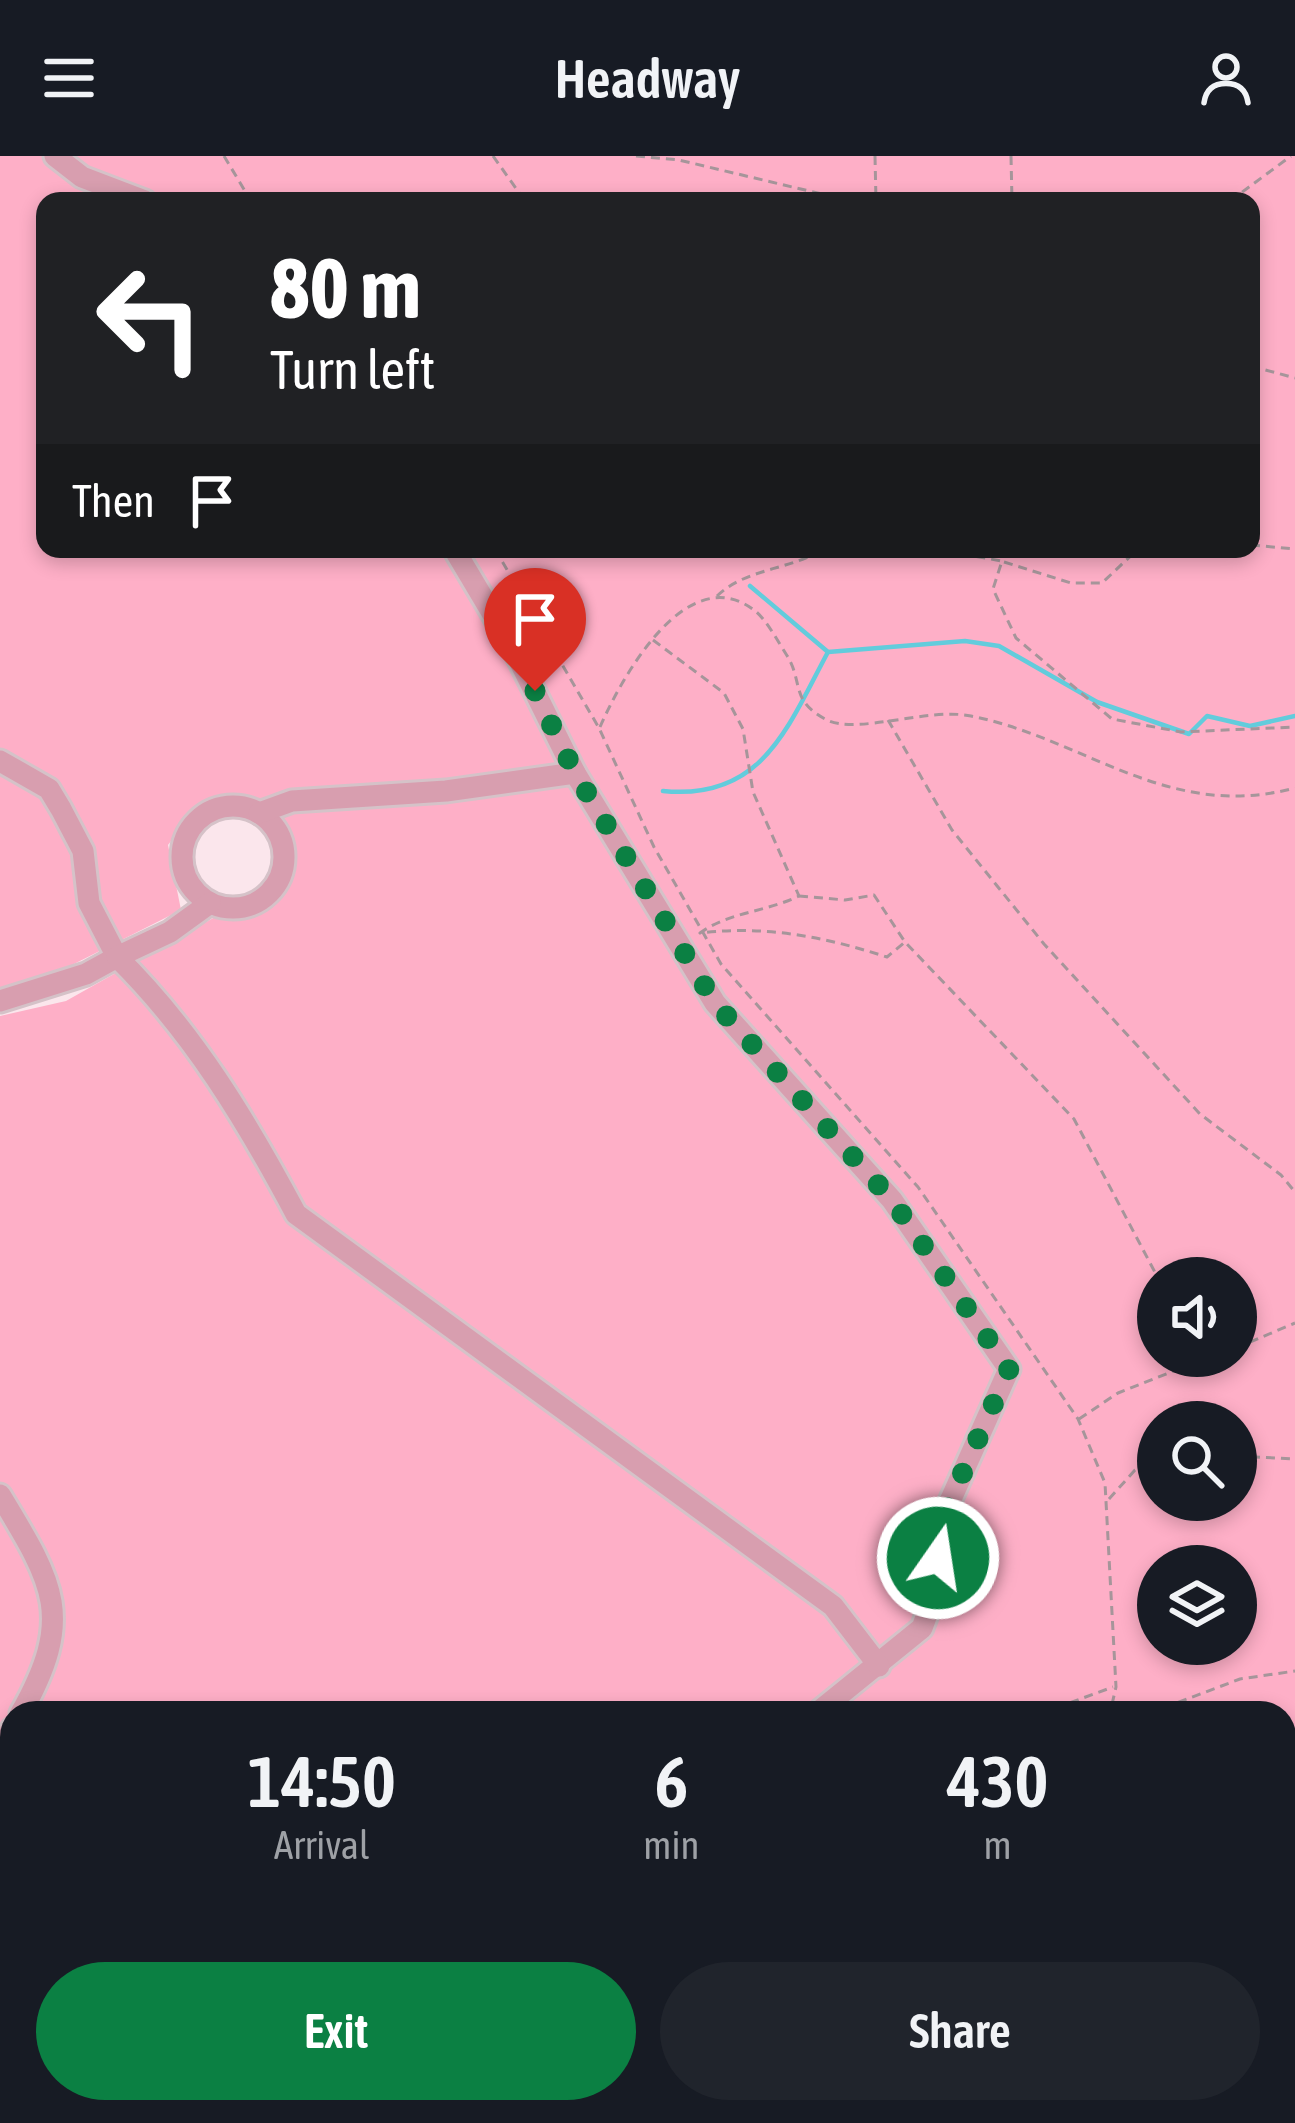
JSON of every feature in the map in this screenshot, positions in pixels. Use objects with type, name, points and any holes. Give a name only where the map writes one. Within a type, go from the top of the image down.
[{"type":"street","points":[[55,156],[82,177],[121,192]]},
{"type":"street","points":[[459,558],[514,650],[575,773],[715,1003],[892,1200],[1009,1369],[943,1517],[933,1598],[922,1628],[834,1701]]},
{"type":"street","points":[[0,761],[49,789],[83,851],[89,903],[117,957],[168,1006],[250,1128],[296,1214],[833,1606],[879,1666]]},
{"type":"street","points":[[259,813],[292,801],[446,791],[575,773]]},
{"type":"street","points":[[244,807],[259,813],[281,839],[284,856],[273,889],[244,907],[210,902],[187,880],[182,848],[188,832],[211,811],[244,807]]},
{"type":"street","points":[[0,1001],[86,974],[170,932],[210,902]]},
{"type":"street","points":[[0,1495],[47,1581],[54,1610],[55,1632],[26,1701]]},
{"type":"path","points":[[224,156],[246,192]]},
{"type":"path","points":[[493,156],[519,192]]},
{"type":"path","points":[[636,156],[727,170],[815,192]]},
{"type":"path","points":[[875,156],[876,192]]},
{"type":"path","points":[[1011,156],[1012,192]]},
{"type":"path","points":[[1242,192],[1291,156]]},
{"type":"path","points":[[1260,368],[1295,378]]},
{"type":"path","points":[[1260,546],[1295,549]]},
{"type":"path","points":[[599,728],[614,694],[652,639],[682,609],[714,598],[759,572],[809,558]]},
{"type":"path","points":[[984,558],[1071,583],[1102,583],[1128,558]]},
{"type":"path","points":[[1002,561],[993,589],[1016,638],[1112,719],[1180,732],[1295,727]]},
{"type":"path","points":[[714,598],[755,610],[790,660],[796,692],[833,723],[972,716],[1124,774],[1232,800],[1295,788]]},
{"type":"path","points":[[652,639],[724,693],[743,729],[753,793],[799,896]]},
{"type":"path","points":[[887,718],[952,830],[1044,944],[1200,1114],[1281,1175],[1295,1192]]},
{"type":"path","points":[[905,942],[887,956],[747,927],[700,933],[719,919],[770,910],[799,896],[844,900],[874,896],[905,942],[1074,1119],[1147,1257]]},
{"type":"path","points":[[1257,1339],[1295,1323]]},
{"type":"path","points":[[1078,1419],[1118,1393],[1157,1377]]},
{"type":"path","points":[[1257,1457],[1295,1459]]},
{"type":"path","points":[[1107,1501],[1137,1469]]},
{"type":"path","points":[[1182,1701],[1240,1679],[1295,1671]]},
{"type":"path","points":[[1076,1701],[1116,1687]]},
{"type":"shaded area","points":[[0,156],[1295,156],[1295,1701],[0,1701],[0,1016],[66,1001],[215,917],[273,904],[296,864],[282,832],[262,806],[234,795],[199,807],[186,820],[168,845],[181,910],[62,970],[0,993]]},
{"type":"waterway","points":[[750,586],[828,652],[965,641],[999,646],[1097,702],[1189,734],[1207,716],[1250,726],[1295,716]]},
{"type":"waterway","points":[[663,791],[697,791],[749,771],[785,731],[828,652]]},
{"type":"route","points":[[535,691],[575,773],[598,803],[653,905],[715,1003],[892,1200],[1009,1369],[943,1517],[938,1558]]}]
